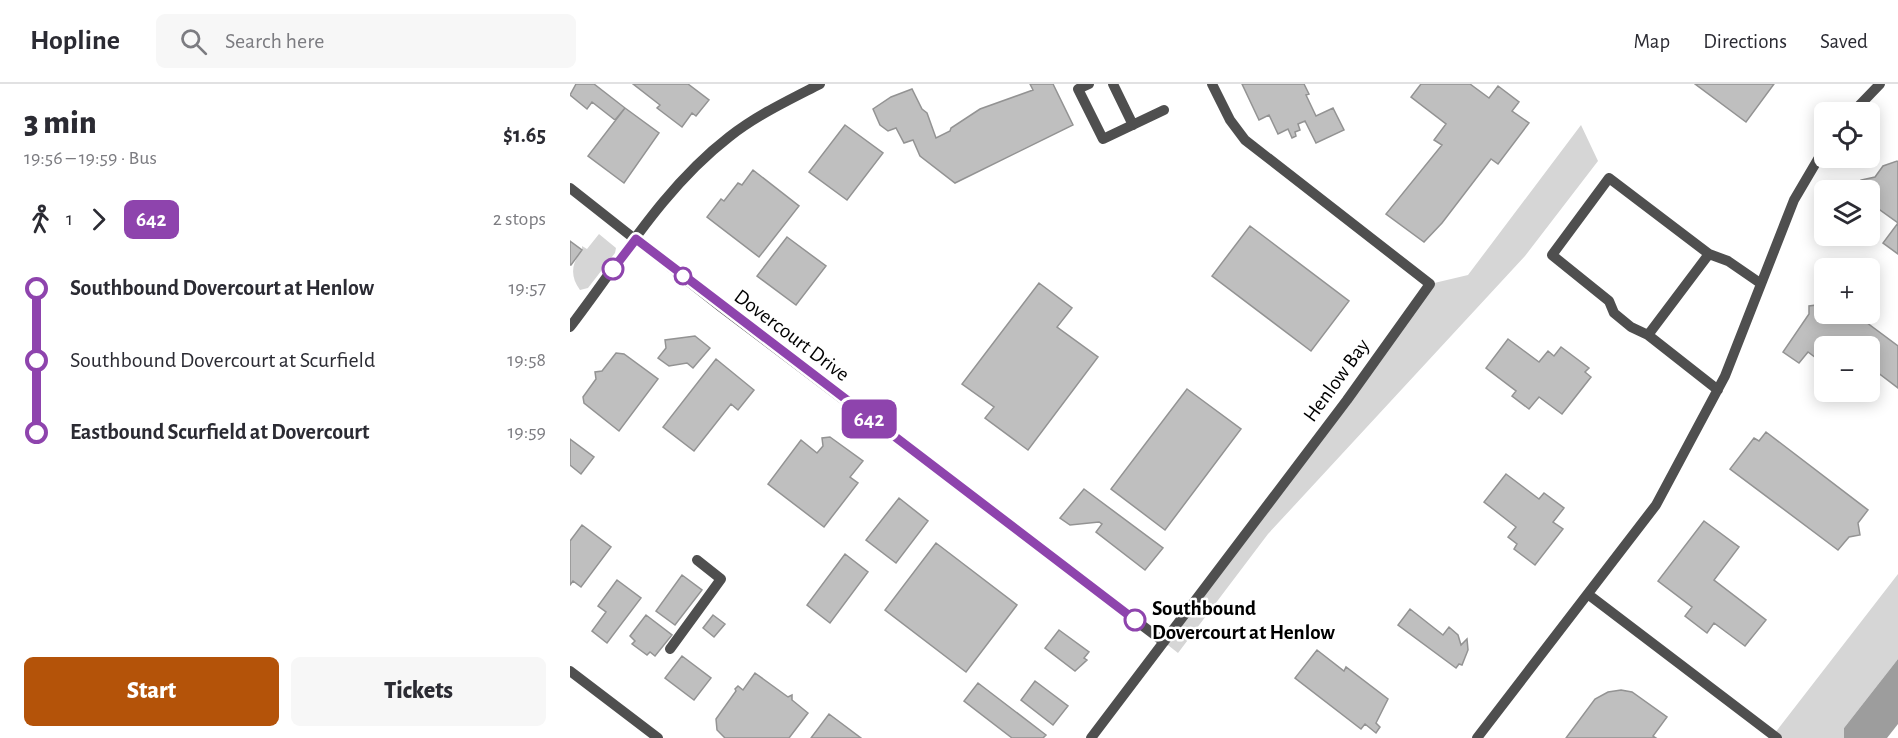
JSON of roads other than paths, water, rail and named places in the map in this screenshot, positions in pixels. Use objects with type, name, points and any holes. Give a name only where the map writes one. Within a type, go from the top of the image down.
[{"type":"street","points":[[570,327],[688,174],[730,136],[779,105],[820,84]]},
{"type":"street","points":[[1089,84],[1078,89],[1103,139],[1164,110]]},
{"type":"street","points":[[1113,84],[1133,125]]},
{"type":"street","name":"Henlow Bay","points":[[1091,738],[1347,400],[1430,284],[1245,140],[1230,120],[1212,84]]},
{"type":"street","points":[[1863,102],[1880,84]]},
{"type":"street","points":[[1477,738],[1656,505],[1718,390],[1794,200],[1814,166]]},
{"type":"street","points":[[1718,390],[1648,335],[1631,327],[1614,313],[1609,301],[1552,255],[1609,178],[1709,254],[1728,261],[1761,283]]},
{"type":"street","name":"Dovercourt Drive","points":[[570,188],[1164,642]]},
{"type":"street","points":[[1648,335],[1709,254]]},
{"type":"street","points":[[670,649],[721,579],[697,560]]},
{"type":"street","points":[[1588,595],[1777,738]]},
{"type":"street","points":[[570,671],[658,738]]},
{"type":"place","name":"Southbound Dovercourt at Henlow","points":[[1135,620]]}]
